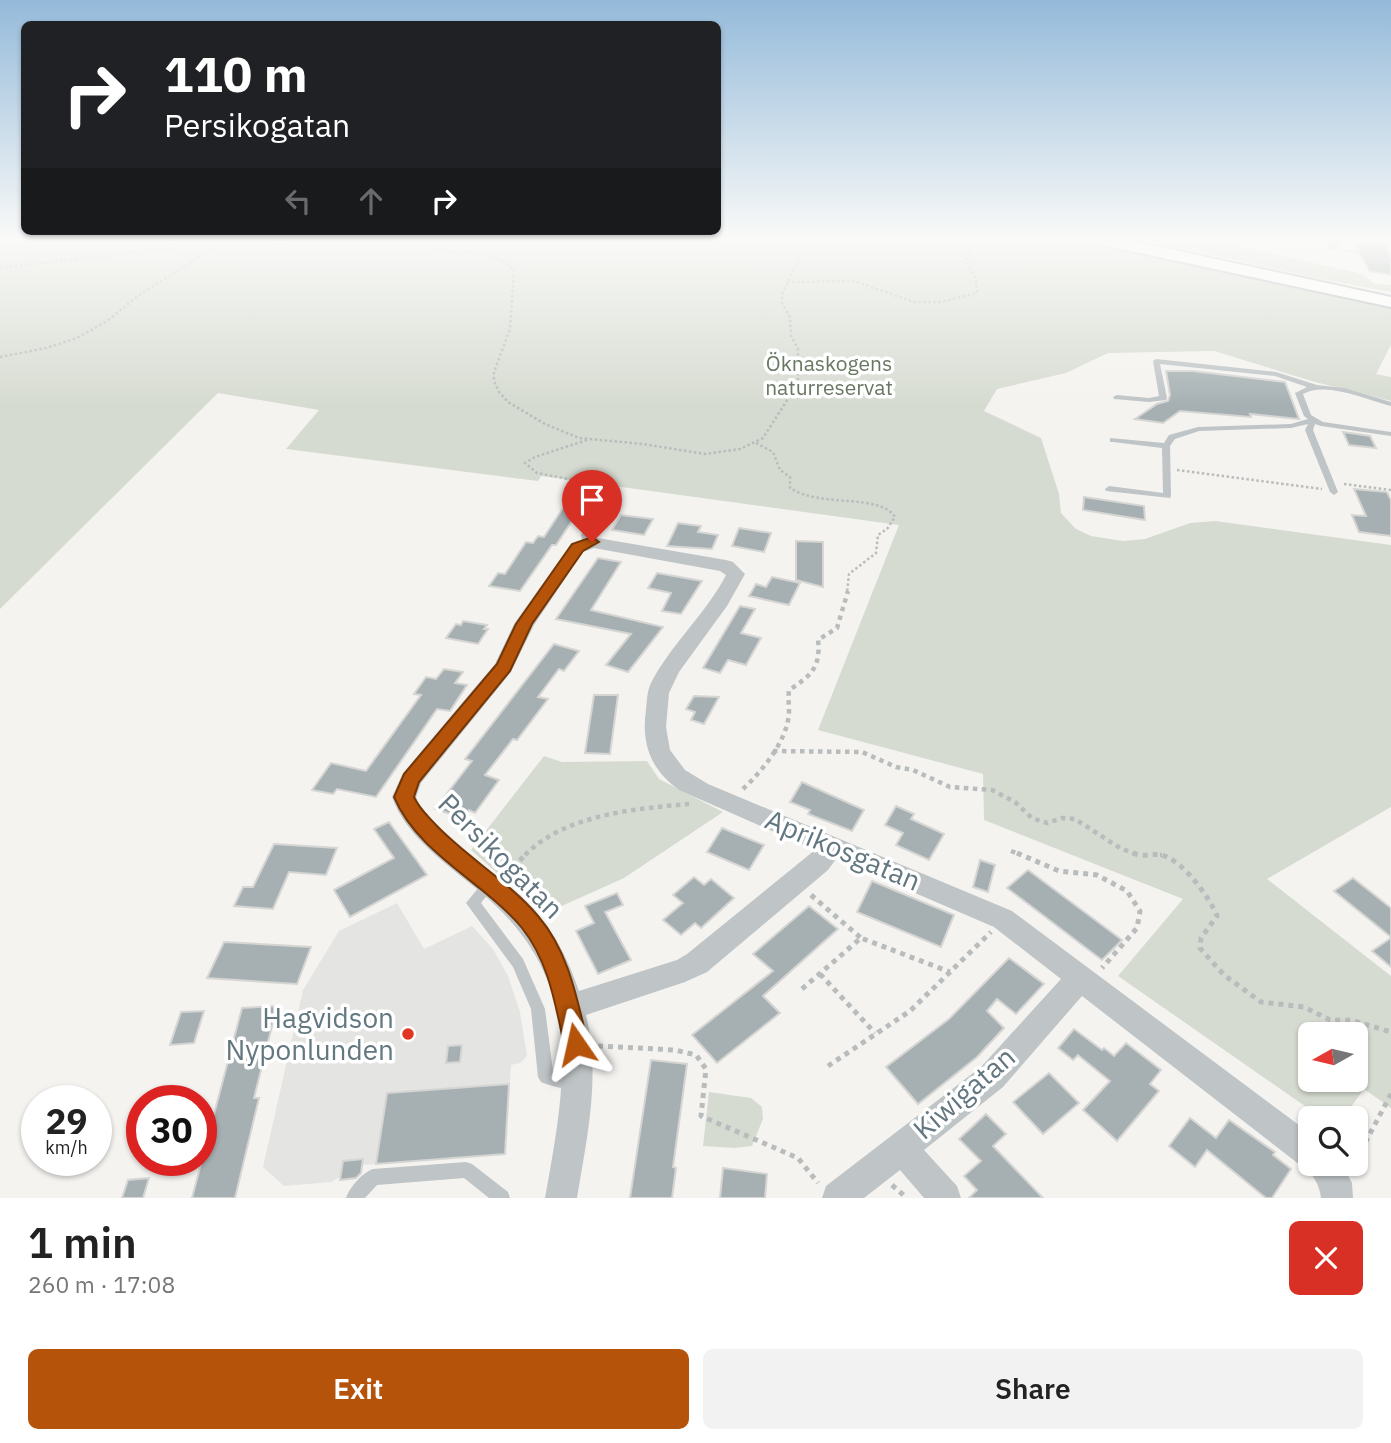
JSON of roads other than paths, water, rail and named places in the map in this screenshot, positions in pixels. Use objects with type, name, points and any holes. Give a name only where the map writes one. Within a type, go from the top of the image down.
[{"type":"street","points":[[1353,294],[1391,302]]},
{"type":"street","name":"Aprikosgatan","points":[[591,542],[726,566],[735,570],[735,578],[662,683],[654,728],[656,746],[671,771],[689,785],[1003,919],[1298,1144]]},
{"type":"street","name":"Persikogatan","points":[[561,1198],[579,1084],[576,1044],[569,1007],[547,946],[530,922],[446,849],[410,810],[406,804],[405,790],[411,779],[504,667],[524,624],[578,548],[591,542]]},
{"type":"street","points":[[569,1007],[685,970],[697,963],[819,863],[832,846]]},
{"type":"street","name":"Kiwigatan","points":[[830,1193],[901,1147],[1000,1069],[1084,981]]},
{"type":"street","points":[[901,1147],[945,1198]]},
{"type":"street","points":[[1331,1176],[1336,1183],[1337,1198]]},
{"type":"lane","points":[[1117,397],[1149,400],[1163,398],[1156,361],[1276,374],[1315,387]]},
{"type":"lane","points":[[1391,404],[1333,388],[1307,388],[1299,394],[1312,420],[1331,426],[1391,433]]},
{"type":"lane","points":[[1109,489],[1167,496],[1166,446],[1172,437],[1198,429],[1291,426],[1312,420]]},
{"type":"lane","points":[[1312,420],[1309,430],[1333,489]]},
{"type":"lane","points":[[1114,440],[1166,446]]},
{"type":"lane","points":[[591,542],[585,535],[617,491]]},
{"type":"lane","points":[[489,885],[473,903],[518,963],[538,1009],[546,1077],[579,1084]]},
{"type":"lane","points":[[354,1198],[373,1177],[466,1170],[502,1198]]},
{"type":"place","name":"Hagvidson Nyponlunden","points":[[408,1034]]},
{"type":"park label","name":"Öknaskogens naturreservat","points":[[829,376]]}]
